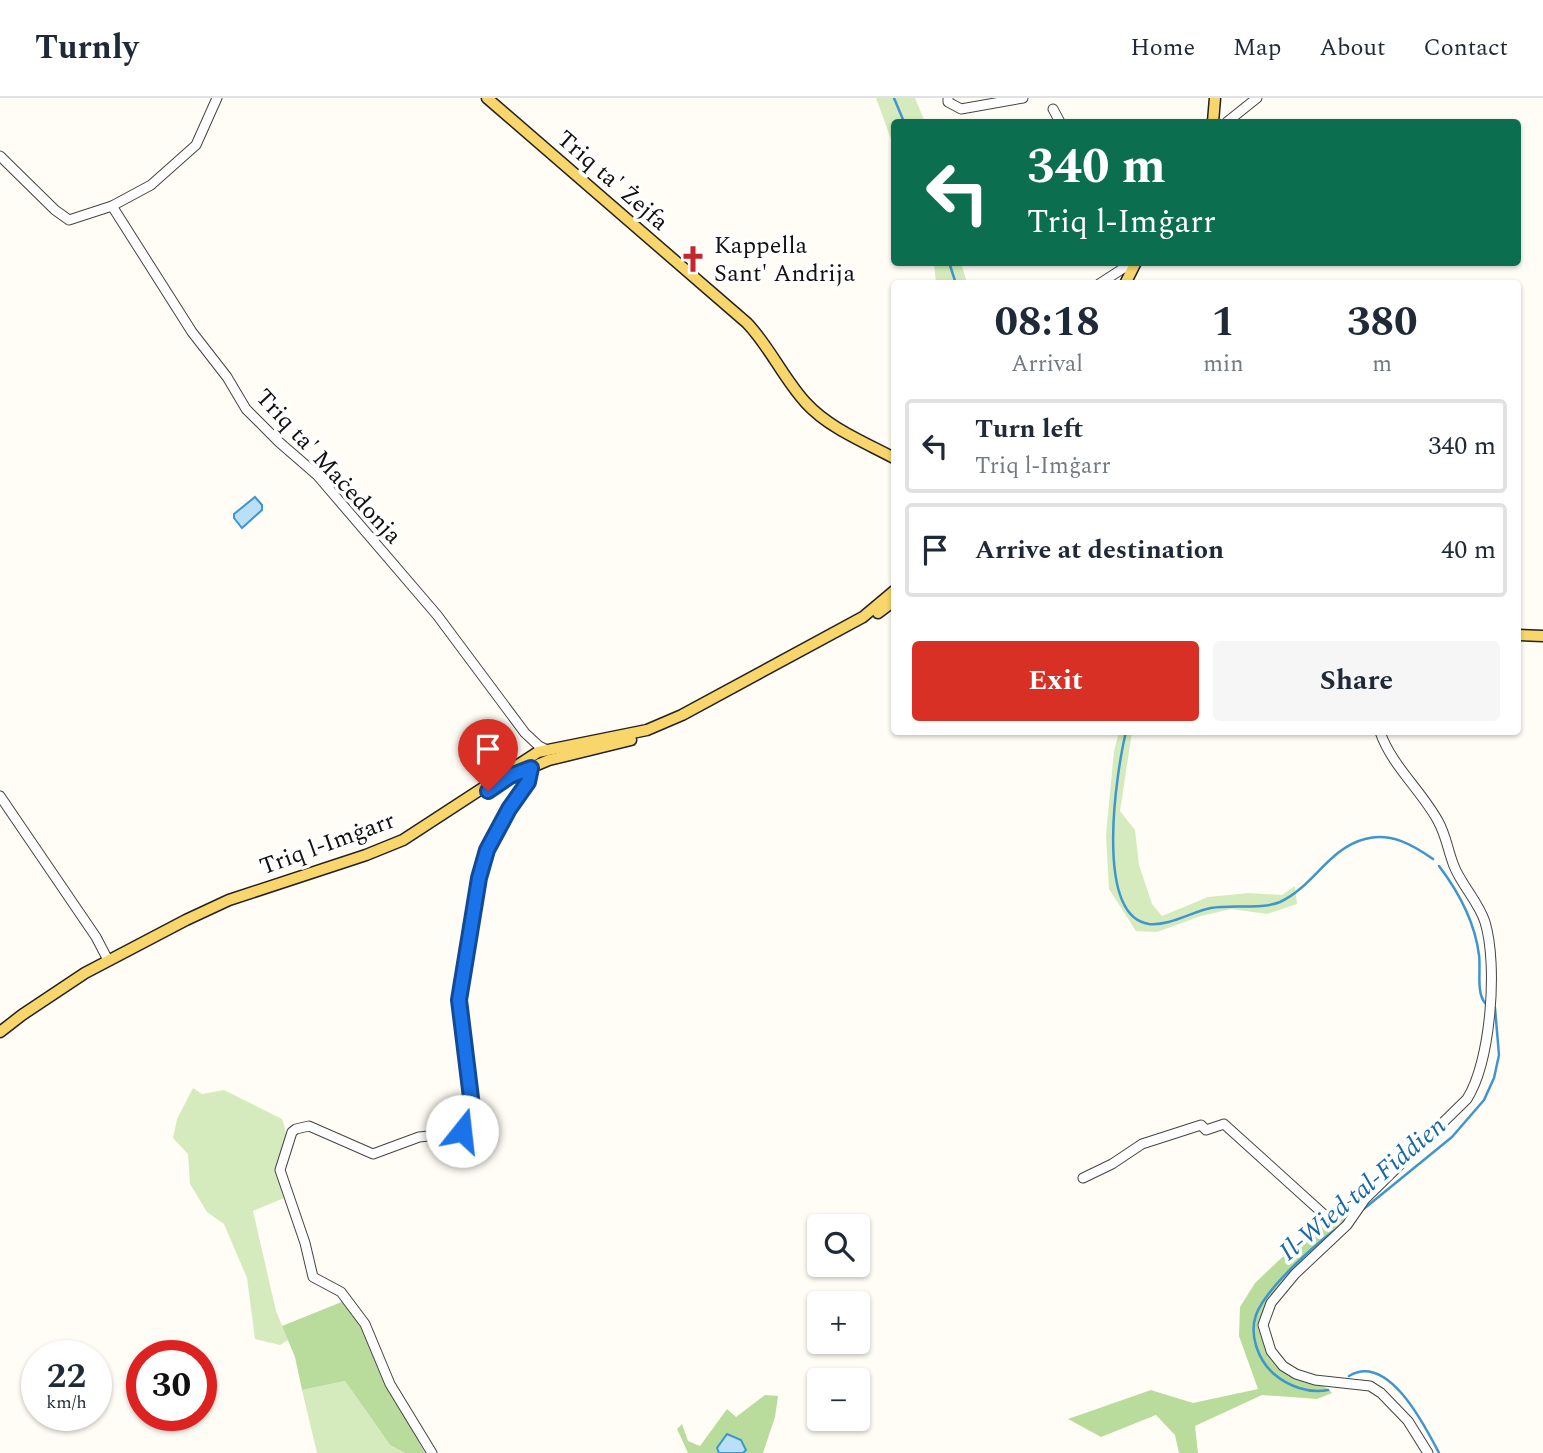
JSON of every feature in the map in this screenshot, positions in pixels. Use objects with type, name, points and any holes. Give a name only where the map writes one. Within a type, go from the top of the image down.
[{"type":"main road","name":"Triq ta' Żejfa","points":[[487,98],[747,323],[759,336],[790,384],[813,410],[831,424],[891,456]]},
{"type":"main road","name":"Triq ta' Żejfa","points":[[493,98],[520,127]]},
{"type":"main road","points":[[1213,119],[1215,98]]},
{"type":"main road","name":"Triq l-Imġarr","points":[[0,1038],[87,977],[136,951],[235,904],[405,845],[547,750],[647,730],[682,716],[863,617],[891,594]]},
{"type":"main road","name":"Triq l-Imġarr","points":[[0,1032],[32,1007],[108,960],[229,900],[366,855],[402,840],[505,773],[531,763],[648,736],[687,720],[757,684],[866,621],[891,603]]},
{"type":"main road","points":[[1521,628],[1543,629]]},
{"type":"main road","points":[[1521,635],[1543,636]]},
{"type":"street","points":[[0,156],[68,220],[112,206],[152,186],[196,145],[217,98]]},
{"type":"street","points":[[948,100],[961,109],[1023,98]]},
{"type":"street","points":[[1231,119],[1257,98]]},
{"type":"street","points":[[1053,109],[1058,119]]},
{"type":"street","name":"Triq ta' Maċedonja","points":[[112,206],[192,332],[227,377],[247,409],[321,479],[437,615],[525,733],[547,750]]},
{"type":"street","points":[[1106,280],[1129,266]]},
{"type":"street","points":[[1381,735],[1390,753],[1437,819],[1458,873],[1478,904],[1490,946],[1490,1001],[1482,1065],[1467,1099],[1363,1203],[1347,1225],[1295,1274],[1276,1296],[1264,1320],[1264,1336],[1279,1363],[1296,1374],[1315,1380],[1358,1383],[1376,1389],[1408,1421],[1428,1453]]},
{"type":"street","points":[[432,1453],[390,1384],[365,1324],[341,1292],[313,1276],[280,1168],[292,1132],[304,1126],[373,1154],[419,1137],[458,1133],[468,1126],[472,1106],[459,1000],[479,878],[487,850],[509,809],[528,782],[534,741]]},
{"type":"street","points":[[0,796],[96,937],[108,960]]},
{"type":"street","points":[[1083,1178],[1112,1164],[1142,1144],[1201,1125],[1206,1130],[1224,1124],[1329,1219],[1363,1203]]},
{"type":"green space","points":[[876,98],[915,98],[924,119],[891,119],[891,139]]},
{"type":"green space","points":[[934,266],[962,266],[966,280],[936,280]]},
{"type":"green space","points":[[1118,735],[1132,735],[1120,811],[1135,830],[1139,865],[1152,904],[1162,916],[1208,897],[1249,893],[1282,895],[1295,886],[1297,904],[1267,914],[1231,909],[1201,916],[1157,932],[1136,931],[1109,889],[1106,835],[1114,751]]},
{"type":"green space","points":[[193,1088],[202,1094],[224,1090],[282,1119],[286,1139],[284,1198],[253,1211],[276,1311],[288,1340],[280,1345],[255,1339],[247,1278],[224,1224],[207,1212],[190,1184],[188,1154],[173,1138],[177,1119]]},
{"type":"green space","points":[[1366,1194],[1345,1225],[1305,1263],[1261,1322],[1265,1343],[1280,1365],[1332,1393],[1317,1399],[1262,1395],[1195,1426],[1198,1453],[1179,1453],[1175,1435],[1156,1415],[1101,1437],[1068,1419],[1151,1390],[1193,1403],[1258,1389],[1239,1336],[1240,1307],[1255,1283],[1328,1214]]},
{"type":"green space","points":[[344,1301],[366,1326],[391,1393],[425,1453],[405,1453],[390,1445],[345,1381],[302,1390],[295,1357],[282,1326]]},
{"type":"green space","points":[[345,1381],[390,1445],[405,1453],[317,1453],[302,1390]]},
{"type":"green space","points":[[765,1395],[778,1396],[775,1417],[763,1453],[688,1453],[677,1429],[682,1424],[688,1441],[700,1446],[727,1409],[736,1417]]},
{"type":"water","points":[[255,497],[262,505],[262,510],[242,528],[234,514]]},
{"type":"water","points":[[727,1434],[741,1440],[746,1450],[743,1453],[719,1453],[717,1448]]},
{"type":"waterway","points":[[894,98],[903,119]]},
{"type":"waterway","points":[[950,266],[955,280]]},
{"type":"waterway","points":[[1125,735],[1115,806],[1115,869],[1121,896],[1132,915],[1149,924],[1165,923],[1211,908],[1264,906],[1280,902],[1302,887],[1341,851],[1365,839],[1393,839],[1410,845],[1433,859]]},
{"type":"waterway","name":"Il-Wied tal-Fiddien","points":[[1439,866],[1470,919],[1477,943],[1479,980],[1485,1003]]},
{"type":"waterway","name":"Il-Wied tal-Fiddien","points":[[1360,1212],[1452,1137],[1484,1100],[1494,1078],[1499,1055],[1495,1008]]},
{"type":"waterway","name":"Il-Wied tal-Fiddien","points":[[1328,1390],[1299,1388],[1274,1374],[1263,1362],[1256,1347],[1254,1323],[1261,1304],[1281,1279],[1306,1254],[1341,1226]]},
{"type":"waterway","name":"Il-Wied tal-Fiddien","points":[[1349,1376],[1363,1371],[1378,1374],[1391,1383],[1415,1410],[1439,1453]]},
{"type":"place","name":"Kappella Sant' Andrija","points":[[693,259]]},
{"type":"route","points":[[462,1131],[469,1123],[472,1106],[459,1000],[479,878],[487,850],[509,809],[528,782],[531,768],[510,776],[488,791]]}]
